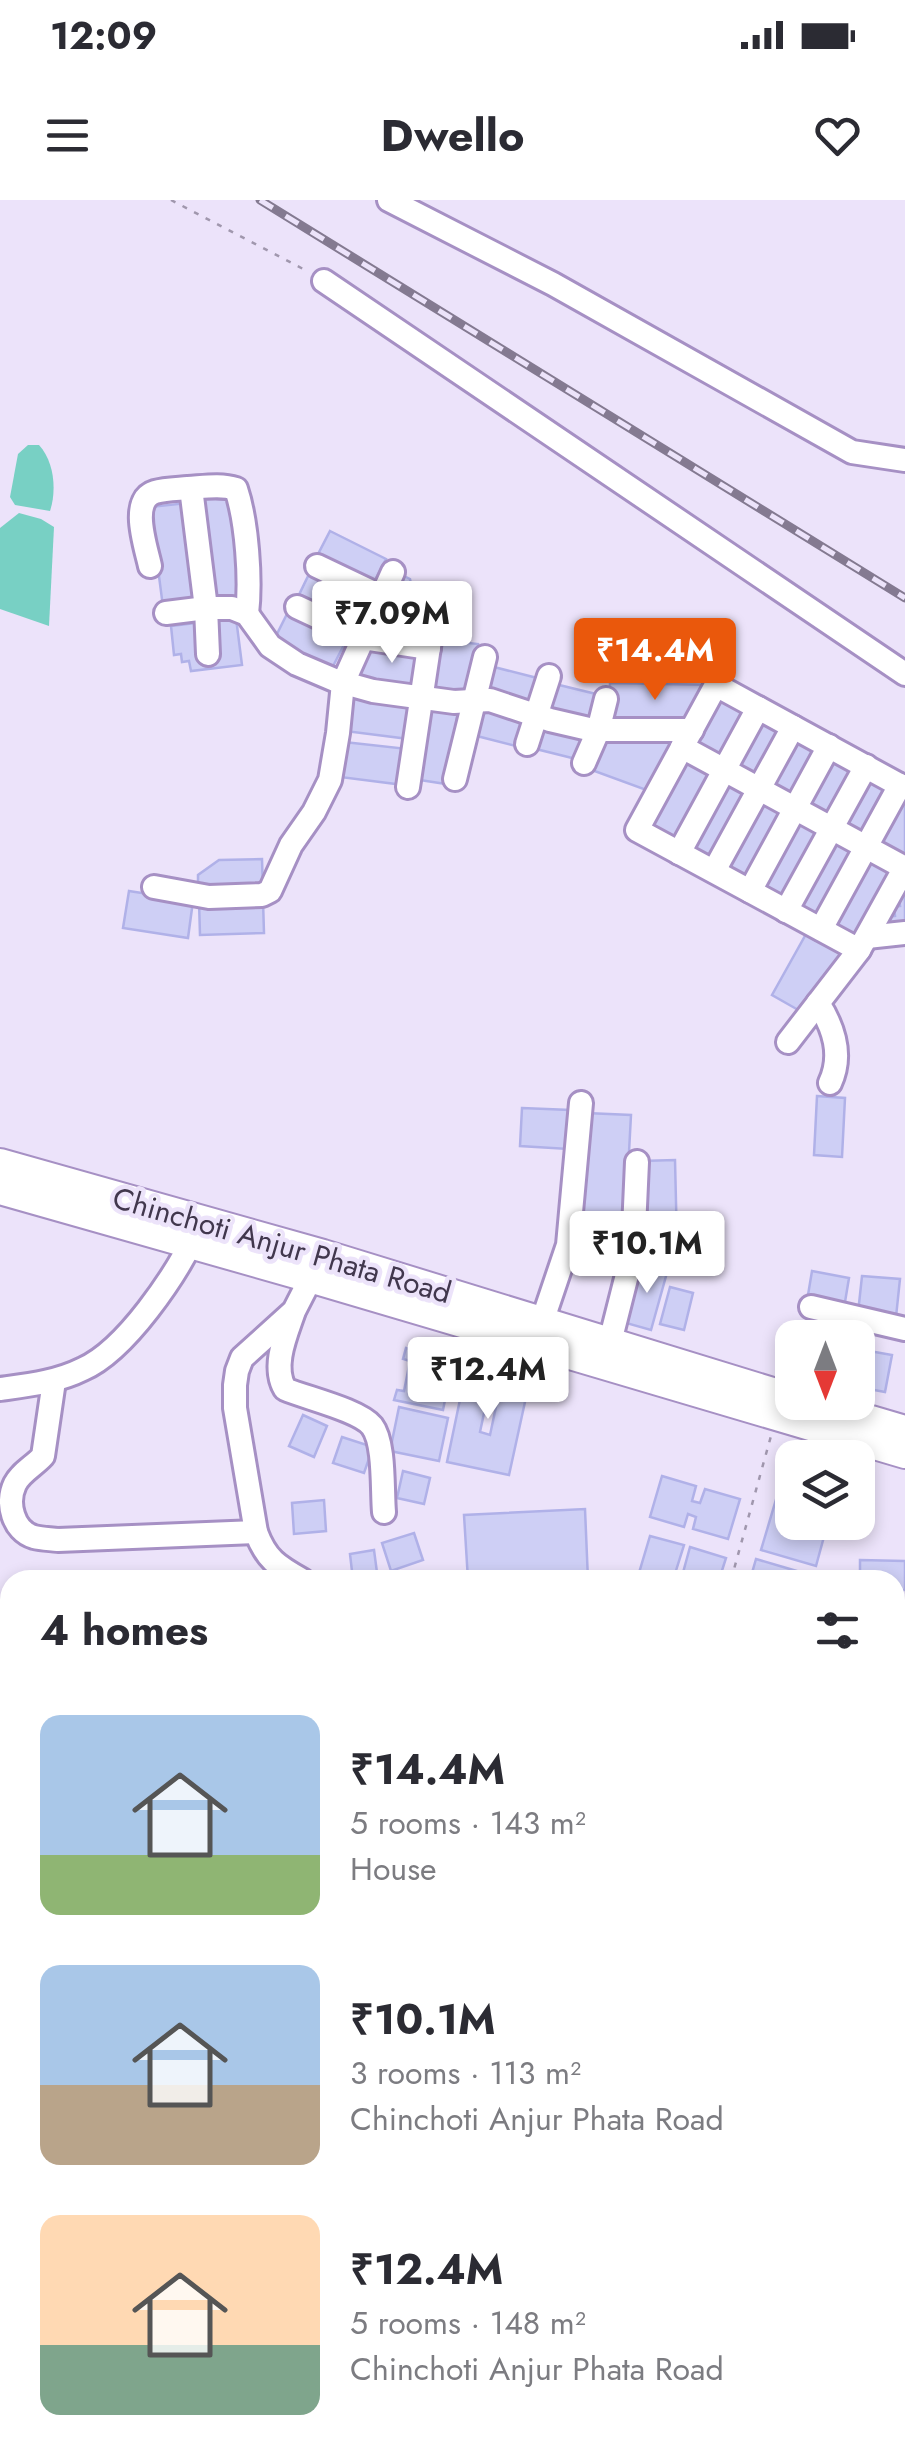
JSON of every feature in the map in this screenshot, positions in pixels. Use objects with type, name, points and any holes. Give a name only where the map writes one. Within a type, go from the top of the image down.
[{"type":"main road","name":"Chinchoti Anjur Phata Road","points":[[0,1163],[196,1232],[775,1404]]},
{"type":"main road","name":"Chinchoti Anjur Phata Road","points":[[0,1190],[196,1232]]},
{"type":"main road","name":"Chinchoti Anjur Phata Road","points":[[316,1266],[610,1342],[775,1403]]},
{"type":"main road","name":"Chinchoti Anjur Phata Road","points":[[844,1420],[904,1433]]},
{"type":"main road","name":"Chinchoti Anjur Phata Road","points":[[865,1420],[904,1433]]},
{"type":"street","points":[[389,200],[553,284],[852,452],[905,460]]},
{"type":"street","points":[[324,281],[905,674]]},
{"type":"street","points":[[191,488],[208,654]]},
{"type":"street","points":[[150,566],[142,536],[145,497],[191,488],[236,488],[245,548],[247,614]]},
{"type":"street","points":[[317,566],[382,597]]},
{"type":"street","points":[[154,887],[209,897],[270,891],[291,845],[330,780],[343,683],[393,572]]},
{"type":"street","points":[[296,606],[363,638],[430,638],[408,787]]},
{"type":"street","points":[[166,613],[232,608],[247,614],[270,646],[297,664],[373,691],[454,702],[490,700],[598,731],[687,738],[724,770],[866,846],[903,876],[863,944],[788,1042]]},
{"type":"street","points":[[455,779],[485,657]]},
{"type":"street","points":[[527,744],[549,676]]},
{"type":"street","points":[[821,929],[902,786],[716,685],[637,830],[821,929],[863,944],[905,933]]},
{"type":"street","points":[[584,764],[606,699]]},
{"type":"street","points":[[679,852],[758,708]]},
{"type":"street","points":[[714,872],[793,726]]},
{"type":"street","points":[[750,891],[829,746]]},
{"type":"street","points":[[786,911],[866,766]]},
{"type":"street","points":[[818,1003],[831,1023],[836,1044],[836,1070],[830,1083]]},
{"type":"street","points":[[542,1322],[568,1245],[581,1103]]},
{"type":"street","points":[[610,1342],[633,1252],[636,1162]]},
{"type":"street","points":[[0,1389],[54,1381],[87,1368],[119,1345],[154,1301],[196,1232]]},
{"type":"street","points":[[316,1266],[294,1310],[279,1367],[280,1380],[285,1389],[368,1422],[380,1452],[384,1512]]},
{"type":"street","points":[[810,1307],[905,1329]]},
{"type":"street","points":[[286,1570],[263,1550],[256,1532],[234,1385],[242,1358],[294,1310]]},
{"type":"street","points":[[54,1381],[43,1456],[13,1487],[11,1504],[21,1531],[36,1538],[58,1540],[256,1532]]},
{"type":"path","points":[[171,200],[324,281]]},
{"type":"path","points":[[733,1570],[781,1420]]},
{"type":"shaded area","points":[[28,445],[39,445],[51,467],[54,485],[50,511],[15,505],[10,497],[18,454]]},
{"type":"shaded area","points":[[19,513],[54,527],[49,626],[0,609],[0,528]]},
{"type":"building","points":[[232,494],[244,595],[211,599],[198,498]]},
{"type":"building","points":[[187,503],[200,603],[163,607],[150,507]]},
{"type":"building","points":[[330,531],[386,559],[371,588],[315,560]]},
{"type":"building","points":[[311,570],[368,598],[352,629],[296,601]]},
{"type":"building","points":[[400,574],[410,579],[416,610],[399,643],[372,629]]},
{"type":"building","points":[[288,612],[346,641],[332,668],[274,640]]},
{"type":"building","points":[[236,618],[242,665],[191,671],[189,661],[182,662],[181,654],[174,655],[171,626]]},
{"type":"building","points":[[437,631],[461,634],[460,637],[469,638],[468,643],[478,644],[472,694],[429,689]]},
{"type":"building","points":[[363,643],[425,651],[420,689],[358,681]]},
{"type":"building","points":[[494,667],[541,679],[534,706],[487,694]]},
{"type":"building","points":[[551,683],[600,695],[592,725],[543,712]]},
{"type":"building","points":[[610,683],[713,685],[689,724],[609,723]]},
{"type":"building","points":[[721,695],[749,710],[720,761],[693,746]]},
{"type":"building","points":[[350,696],[414,705],[409,739],[345,731]]},
{"type":"building","points":[[425,706],[458,711],[446,784],[413,779]]},
{"type":"building","points":[[480,706],[528,719],[520,747],[473,735]]},
{"type":"building","points":[[758,715],[785,730],[759,777],[731,762]]},
{"type":"building","points":[[538,723],[586,735],[580,760],[532,748]]},
{"type":"building","points":[[795,735],[822,750],[795,798],[768,783]]},
{"type":"building","points":[[677,736],[649,791],[589,769],[599,742]]},
{"type":"building","points":[[344,742],[408,749],[404,785],[340,777]]},
{"type":"building","points":[[830,756],[856,771],[830,817],[804,802]]},
{"type":"building","points":[[687,758],[718,775],[678,847],[647,830]]},
{"type":"building","points":[[865,774],[891,789],[866,834],[840,820]]},
{"type":"building","points":[[726,780],[752,794],[714,862],[688,848]]},
{"type":"building","points":[[905,797],[905,852],[902,857],[875,842]]},
{"type":"building","points":[[760,800],[787,815],[750,882],[723,867]]},
{"type":"building","points":[[796,820],[823,835],[786,901],[759,887]]},
{"type":"building","points":[[830,838],[858,853],[820,921],[793,906]]},
{"type":"building","points":[[866,858],[894,874],[857,941],[829,925]]},
{"type":"building","points":[[262,859],[263,891],[198,892],[198,875],[219,860]]},
{"type":"building","points":[[129,891],[193,901],[188,938],[123,928]]},
{"type":"building","points":[[905,892],[905,925],[888,927],[887,917],[895,916],[894,907],[900,906],[898,893]]},
{"type":"building","points":[[263,900],[264,933],[200,935],[199,901]]},
{"type":"building","points":[[810,927],[849,949],[800,1011],[772,995]]},
{"type":"building","points":[[817,1096],[845,1098],[842,1157],[814,1155]]},
{"type":"building","points":[[522,1108],[570,1110],[568,1149],[520,1146]]},
{"type":"building","points":[[586,1113],[631,1115],[624,1245],[579,1243]]},
{"type":"building","points":[[675,1160],[677,1244],[644,1245],[641,1161]]},
{"type":"building","points":[[642,1262],[668,1269],[651,1330],[626,1323]]},
{"type":"building","points":[[812,1271],[849,1278],[844,1308],[807,1301]]},
{"type":"building","points":[[862,1276],[900,1279],[896,1317],[858,1313]]},
{"type":"building","points":[[670,1287],[693,1293],[684,1330],[660,1324]]},
{"type":"building","points":[[406,1348],[454,1358],[451,1369],[444,1368],[437,1399],[445,1400],[443,1410],[394,1400],[397,1390],[404,1391],[410,1361],[403,1359]]},
{"type":"building","points":[[875,1352],[892,1355],[885,1392],[875,1390]]},
{"type":"building","points":[[467,1366],[493,1371],[480,1432],[490,1435],[503,1374],[530,1379],[509,1475],[447,1462]]},
{"type":"building","points":[[399,1407],[448,1418],[439,1461],[390,1451]]},
{"type":"building","points":[[303,1415],[327,1426],[314,1457],[289,1446]]},
{"type":"building","points":[[342,1437],[373,1447],[364,1473],[333,1463]]},
{"type":"building","points":[[403,1471],[430,1478],[424,1504],[397,1498]]},
{"type":"building","points":[[662,1476],[696,1486],[692,1501],[700,1503],[705,1489],[740,1499],[728,1539],[693,1529],[696,1517],[688,1514],[684,1527],[650,1517]]},
{"type":"building","points":[[324,1500],[326,1531],[294,1534],[292,1503]]},
{"type":"building","points":[[775,1503],[775,1540],[823,1540],[816,1566],[761,1550]]},
{"type":"building","points":[[585,1509],[588,1570],[467,1570],[464,1515]]},
{"type":"building","points":[[414,1533],[423,1560],[391,1570],[382,1543]]},
{"type":"building","points":[[650,1536],[684,1545],[676,1570],[640,1570]]},
{"type":"building","points":[[690,1547],[726,1558],[722,1570],[684,1570]]},
{"type":"building","points":[[374,1550],[377,1570],[352,1570],[350,1554]]},
{"type":"building","points":[[756,1559],[793,1570],[753,1570]]},
{"type":"building","points":[[860,1560],[905,1561],[905,1570],[860,1570]]},
{"type":"railway","points":[[260,200],[905,598]]}]
